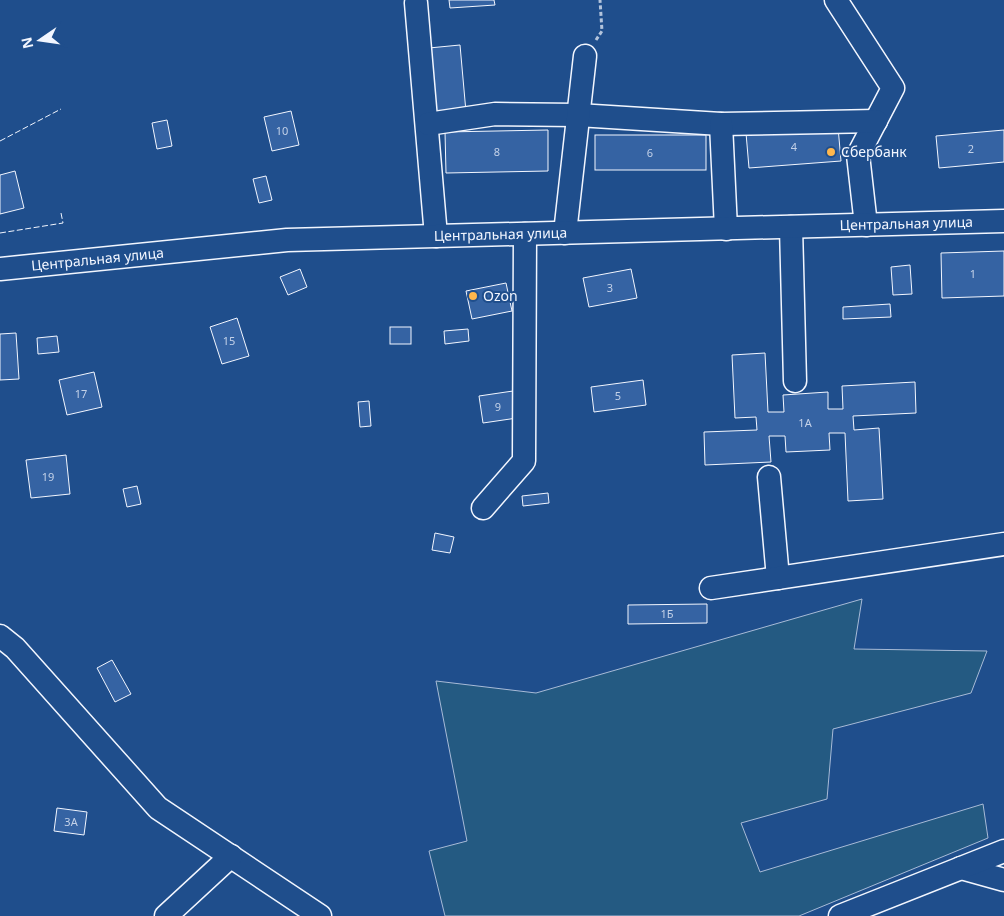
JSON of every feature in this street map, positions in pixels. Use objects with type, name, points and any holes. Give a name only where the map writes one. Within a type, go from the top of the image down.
[{"type":"street","points":[[836,0],[893,88],[858,155],[866,225]]},
{"type":"street","points":[[416,3],[428,124],[436,236]]},
{"type":"street","points":[[565,233],[585,56]]},
{"type":"street","points":[[428,124],[495,114],[578,115],[721,124],[876,121]]},
{"type":"street","points":[[721,124],[726,229]]},
{"type":"street","name":"Центральная улица","points":[[0,269],[287,240],[1004,222]]},
{"type":"street","points":[[791,227],[795,381]]},
{"type":"street","points":[[483,508],[524,461],[525,234]]},
{"type":"street","points":[[769,477],[778,578]]},
{"type":"street","points":[[711,588],[1004,544]]},
{"type":"street","points":[[0,636],[15,648],[158,808],[320,916]]},
{"type":"street","points":[[840,916],[1004,851]]},
{"type":"street","points":[[166,916],[231,856]]},
{"type":"street","points":[[960,868],[1004,880]]},
{"type":"path","points":[[585,56],[602,31],[600,0]]},
{"type":"shaded area","points":[[862,599],[854,649],[987,651],[971,693],[833,729],[827,799],[741,823],[760,872],[983,804],[988,838],[799,916],[445,916],[429,851],[467,841],[436,681],[536,693]]},
{"type":"building","points":[[449,0],[494,0],[495,5],[450,8]]},
{"type":"building","points":[[460,45],[466,112],[435,115],[429,48]]},
{"type":"building","points":[[291,111],[299,145],[272,151],[264,117]]},
{"type":"building","points":[[167,120],[172,146],[157,149],[152,123]]},
{"type":"building","points":[[838,127],[841,161],[749,168],[746,133]]},
{"type":"building","points":[[548,130],[548,171],[446,173],[445,132]]},
{"type":"building","points":[[1004,130],[1004,162],[939,168],[936,136]]},
{"type":"building","points":[[595,135],[706,135],[706,170],[595,170]]},
{"type":"building","points":[[15,171],[24,208],[0,214],[0,175]]},
{"type":"building","points":[[266,176],[272,200],[259,203],[253,179]]},
{"type":"building","points":[[1004,251],[1004,296],[942,298],[941,253]]},
{"type":"building","points":[[910,265],[912,294],[893,295],[891,267]]},
{"type":"building","points":[[300,269],[307,287],[288,295],[280,277]]},
{"type":"building","points":[[631,269],[637,298],[589,307],[583,278]]},
{"type":"building","points":[[506,283],[512,311],[472,319],[466,291]]},
{"type":"building","points":[[890,304],[891,317],[843,319],[843,307]]},
{"type":"building","points":[[237,318],[249,356],[222,364],[210,327]]},
{"type":"building","points":[[390,327],[411,327],[411,344],[390,344]]},
{"type":"building","points":[[468,329],[469,341],[445,344],[444,331]]},
{"type":"building","points":[[16,333],[19,379],[0,380],[0,334]]},
{"type":"building","points":[[57,336],[59,352],[38,354],[37,338]]},
{"type":"building","points":[[765,353],[768,412],[784,412],[783,395],[828,392],[828,409],[843,409],[842,386],[915,382],[916,413],[853,416],[854,430],[879,428],[883,499],[848,501],[845,433],[829,433],[830,450],[786,452],[785,436],[769,436],[771,462],[705,465],[704,432],[757,430],[756,417],[735,418],[732,355]]},
{"type":"building","points":[[94,372],[102,407],[67,415],[59,380]]},
{"type":"building","points":[[643,380],[646,405],[594,412],[591,387]]},
{"type":"building","points":[[513,391],[517,418],[483,423],[479,396]]},
{"type":"building","points":[[369,401],[371,426],[360,427],[358,402]]},
{"type":"building","points":[[66,455],[70,494],[31,498],[26,460]]},
{"type":"building","points":[[137,486],[141,504],[127,507],[123,489]]},
{"type":"building","points":[[548,493],[549,503],[523,506],[522,496]]},
{"type":"building","points":[[435,533],[454,537],[450,553],[432,550]]},
{"type":"building","points":[[707,604],[707,623],[628,624],[628,605]]},
{"type":"building","points":[[112,660],[131,694],[115,702],[97,668]]},
{"type":"building","points":[[57,808],[87,812],[84,835],[54,831]]},
{"type":"fence","points":[[0,141],[61,109]]},
{"type":"fence","points":[[0,233],[63,223],[61,213]]},
{"type":"place","name":"Сбербанк","points":[[831,152]]},
{"type":"place","name":"Ozon","points":[[473,296]]}]
